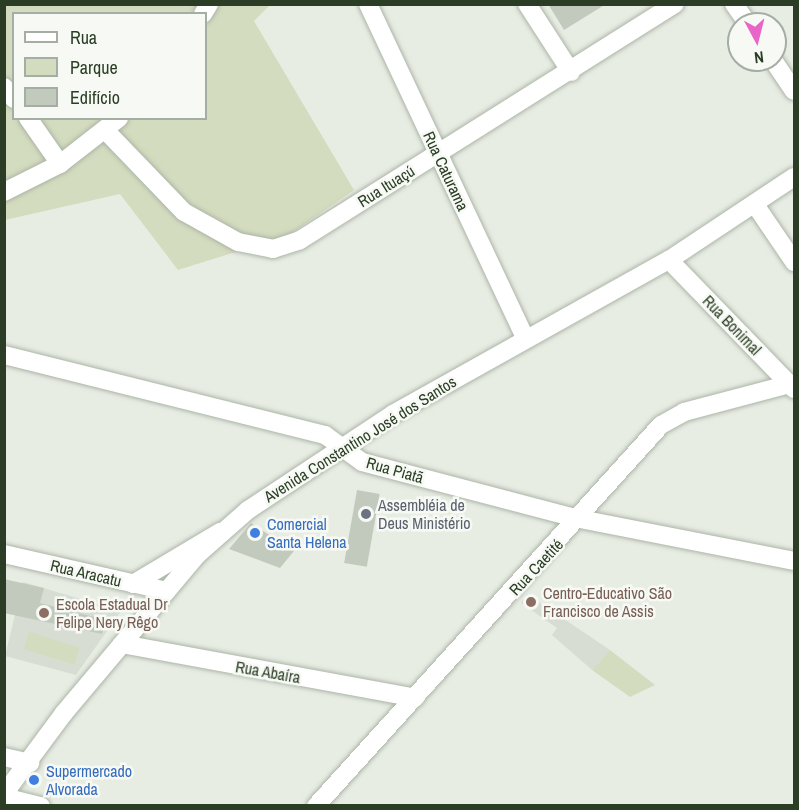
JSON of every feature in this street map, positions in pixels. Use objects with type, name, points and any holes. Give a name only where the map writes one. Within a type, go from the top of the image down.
[{"type":"street","name":"Rua Caturama","points":[[368,4],[525,338]]},
{"type":"street","points":[[527,4],[571,72]]},
{"type":"street","name":"Rua Ituaçú","points":[[112,125],[184,212],[257,249],[300,240],[571,72],[675,4]]},
{"type":"street","points":[[782,72],[795,91]]},
{"type":"street","points":[[29,120],[60,164]]},
{"type":"street","points":[[4,192],[60,164],[112,125]]},
{"type":"street","name":"Avenida Constantino José dos Santos","points":[[4,796],[122,644],[220,532],[343,446],[525,338],[669,260],[756,206],[795,177]]},
{"type":"street","points":[[756,206],[795,262]]},
{"type":"street","name":"Rua Bonimal","points":[[669,260],[792,387]]},
{"type":"street","name":"Rua Piatã","points":[[4,355],[324,435],[343,446],[362,462],[580,519],[795,561]]},
{"type":"street","name":"Rua Caetité","points":[[316,806],[580,519],[661,425],[684,412],[792,387]]},
{"type":"street","points":[[133,584],[220,532]]},
{"type":"street","name":"Rua Aracatu","points":[[4,554],[167,591]]},
{"type":"street","name":"Rua Abaíra","points":[[122,644],[415,698]]},
{"type":"street","points":[[4,757],[30,763]]},
{"type":"street","points":[[4,796],[41,806]]},
{"type":"shaded area","points":[[23,582],[121,611],[76,675],[5,656]]},
{"type":"shaded area","points":[[527,594],[610,650],[592,670],[552,635],[557,628],[521,603]]},
{"type":"green space","points":[[5,5],[270,5],[254,21],[354,190],[287,236],[178,270],[120,194],[5,220]]},
{"type":"green space","points":[[29,632],[80,647],[74,665],[24,649]]},
{"type":"green space","points":[[610,650],[655,685],[630,697],[592,670]]},
{"type":"building","points":[[548,4],[606,4],[564,30]]},
{"type":"building","points":[[357,490],[380,494],[367,567],[344,563]]},
{"type":"building","points":[[251,523],[294,551],[280,568],[229,549]]},
{"type":"building","points":[[4,579],[44,588],[40,603],[106,620],[102,634],[4,613]]},
{"type":"place","name":"Assembléia de Deus Ministério","points":[[366,514]]},
{"type":"place","name":"Comercial Santa Helena","points":[[255,533]]},
{"type":"place","name":"Centro-Educativo São Francisco de Assis","points":[[531,602]]},
{"type":"place","name":"Escola Estadual Dr Felipe Nery Rêgo","points":[[44,613]]},
{"type":"place","name":"Supermercado Alvorada","points":[[34,780]]}]
